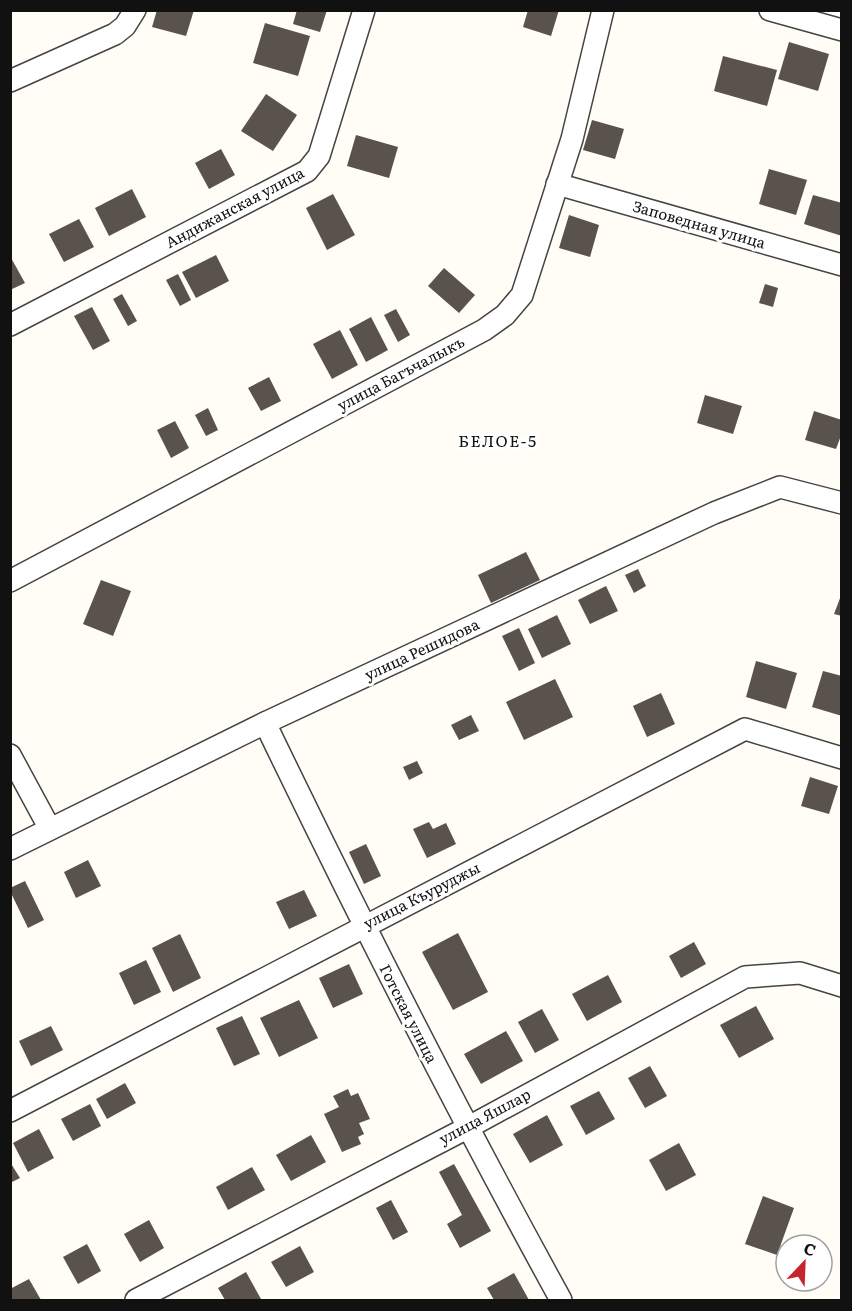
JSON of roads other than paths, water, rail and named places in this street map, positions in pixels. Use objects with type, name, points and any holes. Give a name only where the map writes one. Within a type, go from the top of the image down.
[{"type":"street","points":[[10,81],[115,34],[125,26],[135,10]]},
{"type":"street","name":"Андижанская улица","points":[[10,325],[307,171],[322,147],[364,10]]},
{"type":"street","name":"улица Багъчалыкъ","points":[[10,581],[484,330],[505,315],[522,295],[572,139],[603,10]]},
{"type":"street","points":[[770,10],[842,30]]},
{"type":"street","name":"Заповедная улица","points":[[557,184],[842,265]]},
{"type":"street","name":"улица Решидова","points":[[10,849],[265,723],[714,513],[780,487],[842,503]]},
{"type":"street","name":"Готская улица","points":[[265,723],[363,927],[467,1128],[561,1300]]},
{"type":"street","name":"улица Къуруджы","points":[[10,1111],[745,729],[842,758]]},
{"type":"street","points":[[10,755],[50,829]]},
{"type":"street","name":"улица Яшлар","points":[[136,1300],[467,1128],[745,977],[800,973],[842,986]]},
{"type":"district","name":"БЕЛОЕ-5","points":[[498,441]]}]
